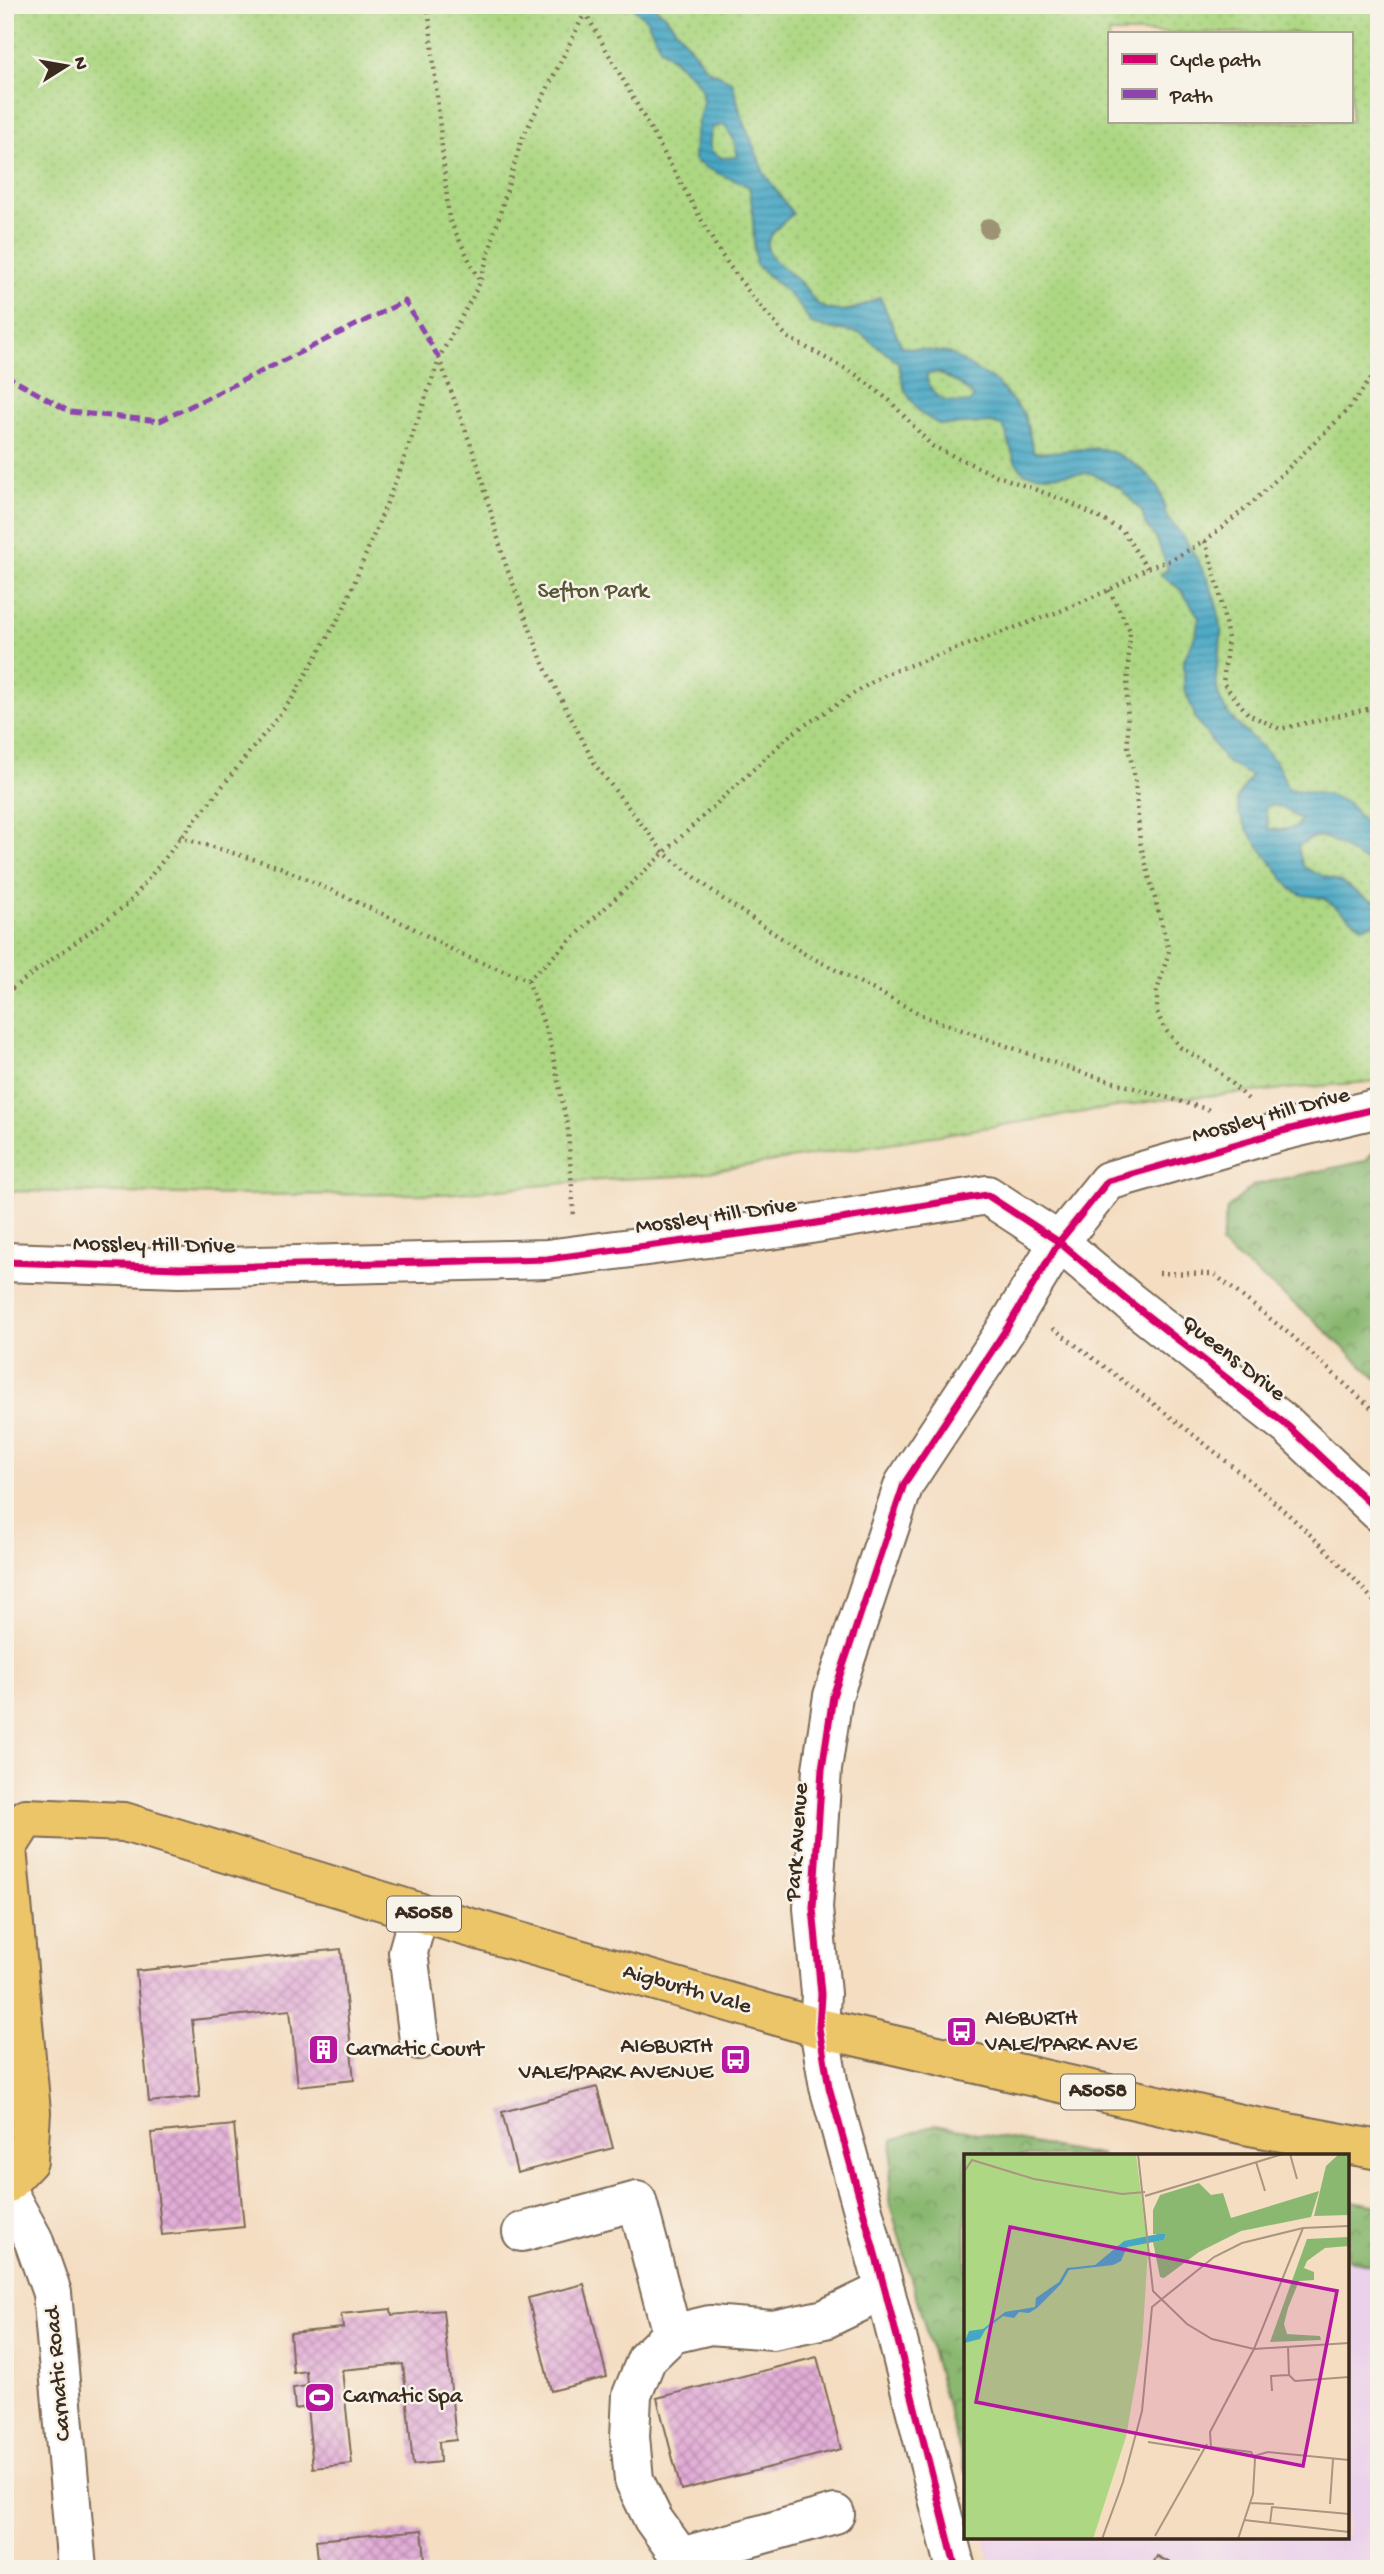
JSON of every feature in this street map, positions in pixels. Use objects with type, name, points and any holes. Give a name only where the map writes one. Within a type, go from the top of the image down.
[{"type":"main road","name":"Aigburth Vale","points":[[16,1811],[124,1822],[419,1913],[819,2028],[1245,2125],[1379,2150]]},
{"type":"main road","name":"Carnatic Road","points":[[5,2187],[27,2161],[31,2112],[7,1848],[16,1811]]},
{"type":"street","name":"Mossley Hill Drive","points":[[5,1262],[179,1268],[547,1259],[792,1227],[987,1195],[1059,1242],[1108,1181],[1282,1131],[1379,1108]]},
{"type":"street","name":"Queens Drive","points":[[1059,1242],[1289,1427],[1379,1512]]},
{"type":"street","name":"Park Avenue","points":[[956,2569],[830,2087],[819,2028],[821,1994],[813,1908],[822,1769],[832,1696],[904,1484],[1059,1242]]},
{"type":"street","points":[[419,1913],[408,1952],[419,2040]]},
{"type":"street","name":"Carnatic Road","points":[[5,2187],[33,2239],[52,2293],[78,2569]]},
{"type":"street","points":[[522,2232],[637,2202],[672,2334]]},
{"type":"street","points":[[835,2514],[685,2563],[653,2519],[634,2480],[630,2437],[632,2395],[647,2358],[672,2334],[710,2325],[773,2330],[825,2319],[885,2290]]},
{"type":"path","points":[[428,5],[449,219],[480,283]]},
{"type":"path","points":[[565,5],[585,12],[720,253],[752,296],[788,337],[855,374],[890,401],[932,446],[995,475],[1067,500],[1122,530],[1147,568]]},
{"type":"path","points":[[5,993],[128,903],[292,699],[343,610],[399,473],[439,358],[480,283],[521,141],[589,5]]},
{"type":"path","points":[[439,358],[477,463],[504,560],[544,666],[596,766],[664,853],[723,899],[805,954],[926,1017],[1083,1073],[1216,1112]]},
{"type":"path","points":[[528,979],[791,734],[883,675],[1015,628],[1109,590],[1147,568],[1171,560],[1205,541],[1252,503],[1348,410],[1379,367]]},
{"type":"path","points":[[1205,541],[1219,589],[1228,639],[1223,683],[1248,714],[1280,729],[1379,708]]},
{"type":"path","points":[[1109,590],[1130,630],[1128,746],[1135,780],[1140,842],[1169,951],[1157,990],[1157,1012],[1164,1028],[1180,1048],[1215,1068],[1282,1131]]},
{"type":"path","points":[[179,837],[280,867],[411,927],[462,956],[528,979]]},
{"type":"path","points":[[528,979],[550,1041],[568,1130],[576,1255]]},
{"type":"path","points":[[5,987],[13,988]]},
{"type":"path","points":[[1095,1273],[1214,1273],[1292,1336],[1379,1415]]},
{"type":"path","points":[[1021,1304],[1198,1439],[1349,1573],[1379,1607]]},
{"type":"shaded area","points":[[1349,2200],[1379,2206],[1379,2569],[992,2569],[984,2539],[1349,2539]]},
{"type":"green space","name":"Sefton Park","points":[[5,5],[1379,5],[1379,1081],[1160,1100],[682,1176],[601,1180],[445,1194],[238,1195],[5,1191]]},
{"type":"green space","points":[[1379,1146],[1379,1381],[1313,1319],[1221,1245],[1227,1209],[1254,1185],[1365,1161]]},
{"type":"green space","points":[[934,2125],[1092,2154],[964,2154],[964,2466],[889,2200],[893,2140]]},
{"type":"green space","points":[[1349,2200],[1379,2206],[1379,2268],[1349,2259]]},
{"type":"water","points":[[630,5],[652,5],[665,15],[708,70],[732,81],[741,114],[764,173],[793,214],[771,235],[767,244],[768,251],[817,303],[826,308],[845,311],[880,297],[902,347],[949,353],[996,382],[1024,414],[1034,452],[1103,449],[1134,464],[1154,482],[1161,493],[1168,519],[1193,553],[1216,602],[1221,636],[1216,678],[1223,706],[1237,724],[1270,755],[1279,767],[1288,789],[1330,795],[1348,803],[1364,822],[1379,834],[1379,864],[1359,858],[1322,837],[1306,841],[1298,847],[1303,866],[1344,884],[1369,900],[1379,899],[1379,922],[1363,927],[1323,898],[1292,890],[1250,834],[1239,814],[1237,798],[1251,776],[1226,762],[1196,719],[1184,687],[1184,660],[1196,634],[1199,617],[1181,590],[1160,574],[1168,569],[1156,538],[1145,524],[1142,511],[1120,488],[1091,473],[1024,473],[1015,461],[1004,427],[992,423],[940,425],[920,413],[905,391],[898,362],[860,333],[811,324],[793,299],[756,265],[749,187],[694,160],[695,136],[703,102],[701,89],[694,78],[661,49],[647,20]],"holes":[[[725,125],[734,140],[738,157],[722,158],[711,151],[713,127]],[[937,372],[961,385],[974,397],[970,402],[961,403],[941,399],[932,390],[926,375]],[[1272,805],[1283,808],[1301,820],[1296,827],[1269,829],[1265,807]]]},
{"type":"building","name":"Carnatic Court","points":[[341,1949],[354,2080],[298,2086],[290,2010],[192,2020],[200,2097],[149,2102],[136,1971]]},
{"type":"building","points":[[597,2087],[613,2148],[517,2173],[502,2112]]},
{"type":"building","points":[[234,2125],[244,2227],[162,2235],[151,2133]]},
{"type":"building","points":[[584,2284],[607,2377],[551,2391],[528,2298]]},
{"type":"building","name":"Carnatic Spa","points":[[391,2309],[392,2315],[443,2310],[456,2440],[439,2442],[440,2462],[413,2465],[403,2364],[342,2370],[352,2464],[313,2468],[307,2407],[295,2409],[293,2388],[307,2386],[306,2371],[293,2373],[290,2333],[343,2328],[341,2314]]},
{"type":"building","points":[[817,2357],[841,2449],[681,2490],[657,2398]]},
{"type":"building","points":[[422,2530],[426,2569],[319,2569],[316,2540]]},
{"type":"building","points":[[1157,2556],[1181,2569],[1150,2569]]},
{"type":"marked path","points":[[5,375],[70,412],[160,421],[405,301],[439,358]]},
{"type":"cycle path","points":[[956,2569],[885,2290],[829,2087],[819,2028],[821,1994],[813,1908],[822,1769],[833,1696],[904,1484],[1007,1328],[1059,1242],[1108,1181],[1282,1131],[1379,1108]]},
{"type":"cycle path","points":[[5,1262],[179,1268],[547,1259],[792,1227],[987,1195],[1059,1242],[1130,1302],[1289,1427],[1379,1512]]},
{"type":"place","name":"AIGBURTH VALE/PARK AVE","points":[[962,2032]]},
{"type":"place","name":"Carnatic Court","points":[[323,2050]]},
{"type":"place","name":"AIGBURTH VALE/PARK AVENUE","points":[[736,2060]]},
{"type":"place","name":"Carnatic Spa","points":[[320,2397]]}]
